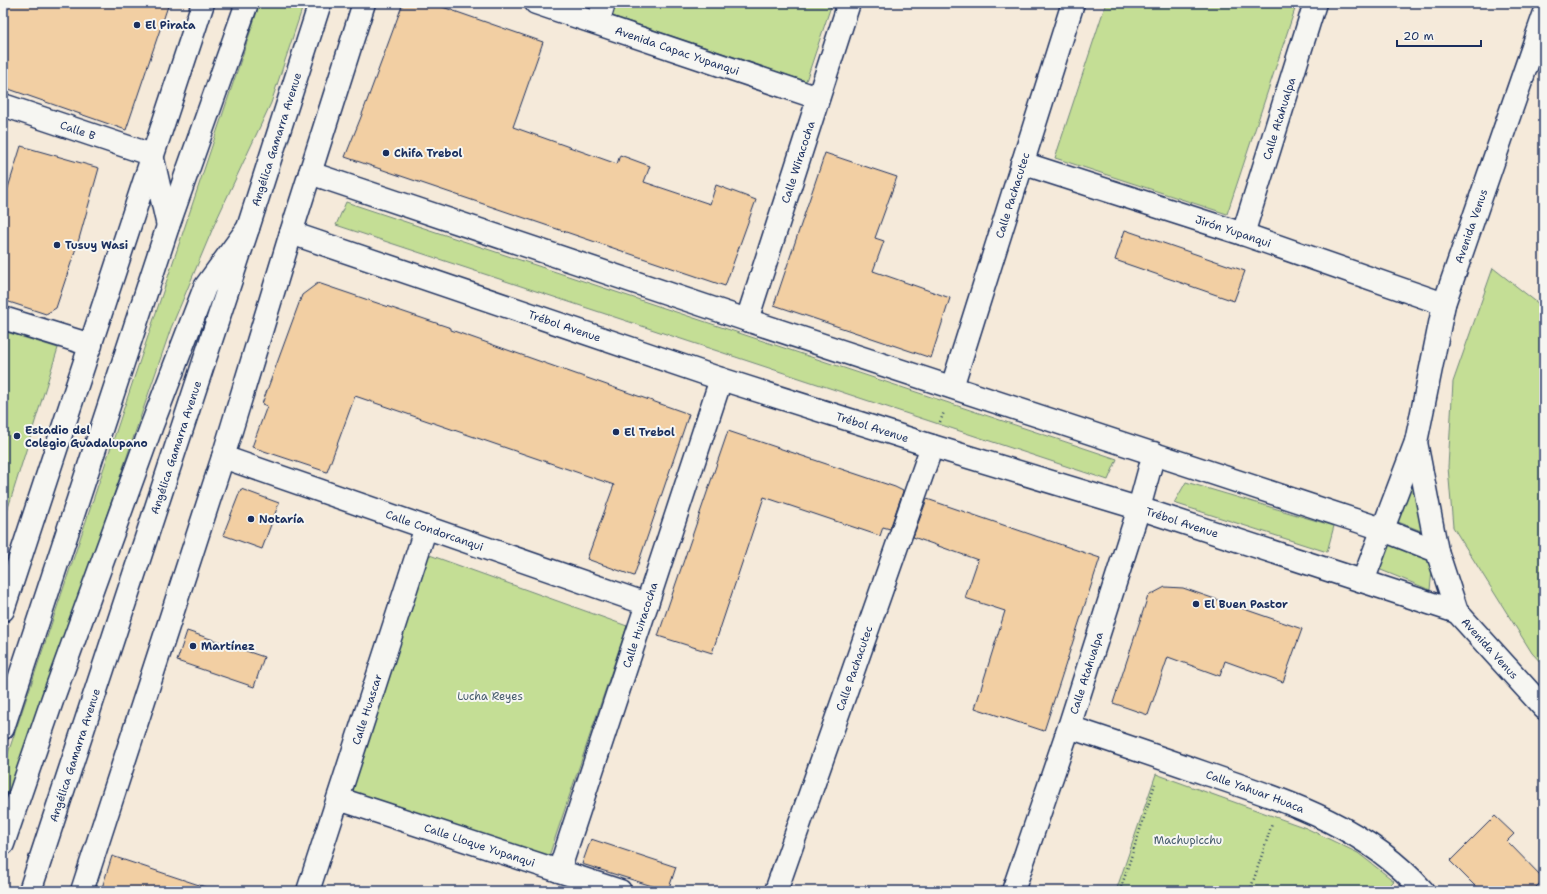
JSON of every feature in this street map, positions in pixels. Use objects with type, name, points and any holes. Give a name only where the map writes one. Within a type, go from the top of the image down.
[{"type":"main road","points":[[3,610],[203,3]]},
{"type":"main road","points":[[3,728],[168,226],[247,3]]},
{"type":"main road","name":"Angélica Gamarra Avenue","points":[[30,891],[248,228],[320,3]]},
{"type":"main road","points":[[82,891],[223,457],[291,233],[364,3]]},
{"type":"main road","name":"Avenida Capac Yupanqui","points":[[536,3],[601,13],[818,98]]},
{"type":"main road","name":"Calle Wiracocha","points":[[747,320],[848,3]]},
{"type":"main road","name":"Calle Pachacutec","points":[[952,387],[1072,3]]},
{"type":"main road","name":"Calle Atahualpa","points":[[1243,234],[1315,3]]},
{"type":"main road","name":"Avenida Venus","points":[[1363,581],[1416,442],[1444,304],[1544,15]]},
{"type":"main road","name":"Calle B","points":[[3,106],[152,155]]},
{"type":"main road","points":[[152,155],[168,226]]},
{"type":"main road","name":"Jirón Yupanqui","points":[[1022,163],[1243,234],[1444,304]]},
{"type":"main road","points":[[310,173],[747,320],[1383,529],[1437,551]]},
{"type":"main road","points":[[3,844],[53,698],[152,425],[205,287],[248,228]]},
{"type":"main road","name":"Trébol Avenue","points":[[291,233],[721,379],[932,446],[1138,508],[1457,612]]},
{"type":"main road","points":[[3,318],[91,345]]},
{"type":"main road","name":"Calle Huiracocha","points":[[559,870],[721,379]]},
{"type":"main road","name":"Avenida Venus","points":[[1416,442],[1437,551],[1457,612],[1544,708]]},
{"type":"main road","name":"Calle Pachacutec","points":[[776,891],[932,446]]},
{"type":"main road","name":"Calle Atahualpa","points":[[1013,891],[1069,727],[1154,453]]},
{"type":"main road","name":"Calle Condorcanqui","points":[[223,457],[647,604]]},
{"type":"main road","name":"Calle Huascar","points":[[308,891],[426,527]]},
{"type":"main road","name":"Calle Yahuar Huaca","points":[[1069,727],[1281,799],[1338,824],[1387,856],[1415,888]]},
{"type":"main road","name":"Calle Lloque Yupanqui","points":[[339,799],[620,891]]},
{"type":"path","points":[[932,446],[952,387]]},
{"type":"path","points":[[1120,891],[1155,784]]},
{"type":"path","points":[[1250,891],[1273,821]]},
{"type":"green space","points":[[260,3],[304,3],[271,103],[215,223],[171,328],[3,818],[3,768]]},
{"type":"green space","points":[[616,3],[832,3],[806,81],[612,16]]},
{"type":"green space","points":[[1106,3],[1297,3],[1227,214],[1055,158]]},
{"type":"green space","points":[[346,202],[1117,459],[1108,480],[336,225]]},
{"type":"green space","points":[[1493,268],[1544,308],[1544,666],[1532,653],[1453,527],[1448,467],[1453,382]]},
{"type":"green space","name":"Estadio del Colegio Guadalupano","points":[[3,331],[58,348],[3,524]]},
{"type":"green space","points":[[1413,470],[1424,532],[1393,520]]},
{"type":"green space","points":[[1186,482],[1334,526],[1327,552],[1174,503]]},
{"type":"green space","points":[[1385,543],[1433,561],[1430,590],[1376,568]]},
{"type":"green space","name":"Lucha Reyes","points":[[424,553],[627,626],[549,856],[345,792]]},
{"type":"green space","name":"Machupicchu","points":[[1156,774],[1306,828],[1358,853],[1394,881],[1384,891],[1116,891]]},
{"type":"building","points":[[3,3],[169,3],[126,130],[3,87]]},
{"type":"building","points":[[403,3],[431,3],[543,42],[513,127],[617,164],[620,155],[650,166],[644,182],[710,204],[716,185],[756,200],[725,286],[345,157]]},
{"type":"building","points":[[21,146],[99,168],[79,239],[56,308],[46,314],[3,300],[3,204]]},
{"type":"building","points":[[825,153],[897,177],[875,238],[884,241],[873,271],[950,298],[931,358],[774,305]]},
{"type":"building","points":[[1125,230],[1245,271],[1234,301],[1115,260]]},
{"type":"building","points":[[318,283],[451,328],[451,330],[689,414],[634,576],[587,559],[614,485],[355,396],[327,472],[252,447],[267,406],[262,404],[302,295]]},
{"type":"building","points":[[728,431],[903,491],[890,529],[883,527],[880,536],[764,497],[712,653],[658,636]]},
{"type":"building","name":"Notaría","points":[[241,489],[279,503],[262,549],[223,535]]},
{"type":"building","points":[[927,499],[1100,558],[1044,731],[975,708],[1005,611],[965,598],[978,560],[913,537]]},
{"type":"building","points":[[1165,587],[1183,588],[1302,629],[1283,682],[1225,661],[1220,676],[1168,657],[1148,715],[1113,703],[1148,596]]},
{"type":"building","points":[[187,631],[264,657],[254,687],[177,661]]},
{"type":"building","points":[[1495,816],[1514,834],[1507,841],[1544,879],[1532,891],[1480,891],[1450,861]]},
{"type":"building","points":[[591,839],[676,867],[668,891],[582,864]]},
{"type":"building","points":[[112,856],[205,887],[204,891],[101,891]]},
{"type":"place","name":"El Pirata","points":[[137,25]]},
{"type":"place","name":"Chifa Trebol","points":[[386,153]]},
{"type":"place","name":"Tusuy Wasi","points":[[57,245]]},
{"type":"place","name":"El Trebol","points":[[616,432]]},
{"type":"place","name":"Estadio del Colegio Guadalupano","points":[[17,436]]},
{"type":"place","name":"Notaría","points":[[251,519]]},
{"type":"place","name":"El Buen Pastor","points":[[1196,604]]},
{"type":"place","name":"Martínez","points":[[193,646]]}]
